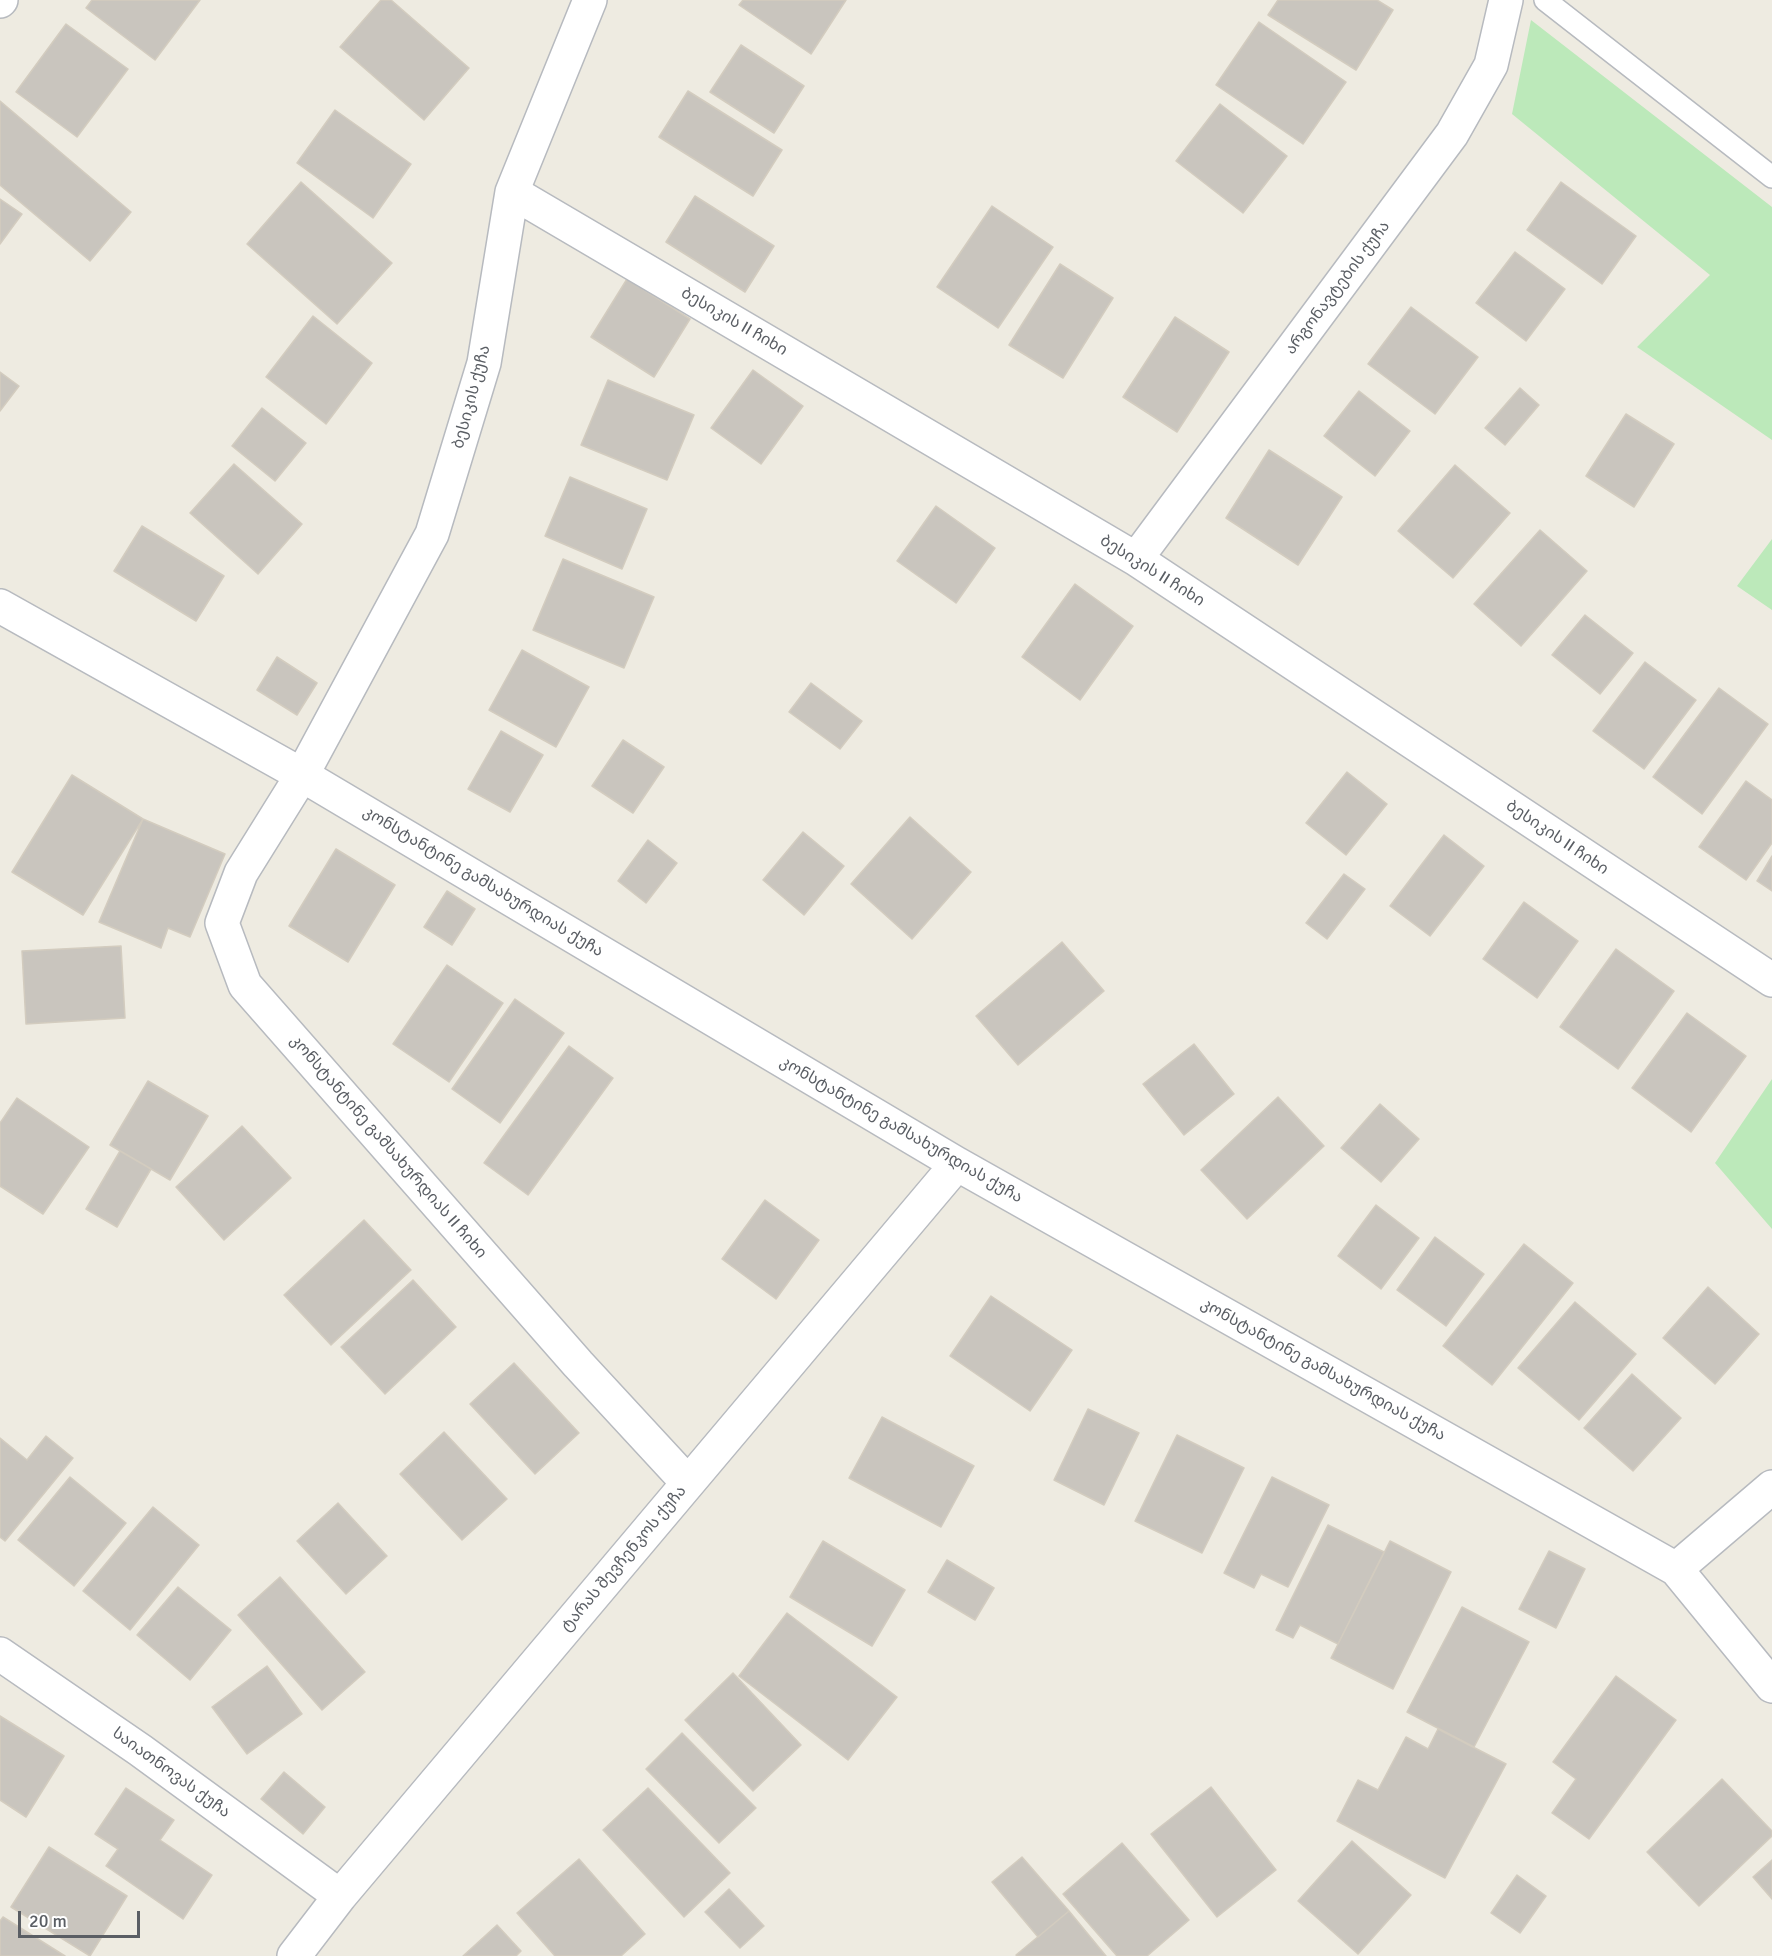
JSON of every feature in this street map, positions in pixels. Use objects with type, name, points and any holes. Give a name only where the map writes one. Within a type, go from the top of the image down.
[{"type":"street","name":"ბესიკის ქუჩა","points":[[302,775],[432,534],[484,363],[512,192],[590,0]]},
{"type":"street","name":"არგონავტების ქუჩა","points":[[1136,559],[1452,134],[1491,65],[1506,0]]},
{"type":"street","name":"ბესიკის II ჩიხი","points":[[512,192],[1136,559],[1772,980]]},
{"type":"street","name":"კონსტანტინე გამსახურდიას ქუჩა","points":[[0,606],[302,775],[957,1164],[1676,1569],[1772,1686]]},
{"type":"street","name":"კონსტანტინე გამსახურდიას II ჩიხი","points":[[302,775],[241,873],[222,923],[246,985],[578,1364],[688,1483]]},
{"type":"street","name":"ტარას შევჩენკოს ქუჩა","points":[[294,1956],[340,1896],[957,1164]]},
{"type":"street","points":[[1676,1569],[1772,1487]]},
{"type":"street","name":"საიათნოვას ქუჩა","points":[[0,1654],[140,1750],[340,1896]]},
{"type":"lane","points":[[1545,0],[1772,177]]},
{"type":"green space","points":[[1531,20],[1772,207],[1772,440],[1637,347],[1710,275],[1512,114]]},
{"type":"green space","points":[[1772,539],[1772,610],[1737,586]]},
{"type":"green space","points":[[1772,1079],[1772,1229],[1715,1163]]},
{"type":"building","points":[[92,0],[200,0],[155,60],[86,8]]},
{"type":"building","points":[[381,0],[391,0],[469,68],[424,120],[340,47]]},
{"type":"building","points":[[743,0],[846,0],[811,54],[739,5]]},
{"type":"building","points":[[1278,0],[1377,0],[1393,10],[1356,70],[1268,15]]},
{"type":"building","points":[[1259,22],[1346,82],[1303,144],[1216,85]]},
{"type":"building","points":[[66,24],[128,69],[77,137],[16,92]]},
{"type":"building","points":[[741,45],[804,86],[774,133],[710,92]]},
{"type":"building","points":[[688,91],[782,150],[753,196],[659,137]]},
{"type":"building","points":[[0,101],[131,212],[90,261],[0,185]]},
{"type":"building","points":[[1220,104],[1287,156],[1243,213],[1176,161]]},
{"type":"building","points":[[335,110],[411,164],[373,218],[297,163]]},
{"type":"building","points":[[301,182],[392,263],[337,324],[247,244]]},
{"type":"building","points":[[1561,182],[1636,236],[1602,284],[1527,230]]},
{"type":"building","points":[[695,196],[774,246],[745,292],[666,242]]},
{"type":"building","points":[[0,199],[22,214],[0,244]]},
{"type":"building","points":[[992,206],[1053,247],[998,328],[937,287]]},
{"type":"building","points":[[1515,252],[1565,289],[1526,341],[1476,303]]},
{"type":"building","points":[[1060,264],[1113,298],[1063,378],[1009,345]]},
{"type":"building","points":[[627,279],[690,319],[654,377],[591,337]]},
{"type":"building","points":[[1411,307],[1478,357],[1435,414],[1368,364]]},
{"type":"building","points":[[313,316],[372,363],[326,424],[266,377]]},
{"type":"building","points":[[1175,317],[1229,352],[1177,432],[1123,397]]},
{"type":"building","points":[[753,370],[803,406],[761,464],[711,428]]},
{"type":"building","points":[[0,372],[19,386],[0,411]]},
{"type":"building","points":[[608,380],[694,415],[667,480],[581,445]]},
{"type":"building","points":[[1520,388],[1539,405],[1505,445],[1485,428]]},
{"type":"building","points":[[1359,391],[1410,431],[1375,476],[1324,436]]},
{"type":"building","points":[[262,408],[306,443],[275,481],[232,446]]},
{"type":"building","points":[[1626,414],[1674,444],[1634,507],[1586,476]]},
{"type":"building","points":[[1269,450],[1342,497],[1298,565],[1226,518]]},
{"type":"building","points":[[234,464],[302,524],[258,574],[190,513]]},
{"type":"building","points":[[1455,465],[1510,513],[1453,578],[1398,531]]},
{"type":"building","points":[[570,477],[647,509],[622,569],[545,536]]},
{"type":"building","points":[[936,506],[995,548],[956,603],[897,561]]},
{"type":"building","points":[[142,526],[224,576],[196,621],[114,571]]},
{"type":"building","points":[[1540,530],[1587,571],[1521,646],[1474,604]]},
{"type":"building","points":[[563,559],[654,597],[624,668],[533,630]]},
{"type":"building","points":[[1075,584],[1133,626],[1080,700],[1022,657]]},
{"type":"building","points":[[1585,615],[1633,653],[1600,694],[1552,655]]},
{"type":"building","points":[[522,650],[589,687],[556,747],[489,710]]},
{"type":"building","points":[[277,657],[317,683],[297,715],[257,690]]},
{"type":"building","points":[[1645,662],[1696,700],[1644,769],[1593,731]]},
{"type":"building","points":[[811,683],[862,721],[840,749],[789,712]]},
{"type":"building","points":[[1719,688],[1768,724],[1702,814],[1653,777]]},
{"type":"building","points":[[501,731],[543,755],[510,812],[468,789]]},
{"type":"building","points":[[623,740],[664,767],[633,813],[592,786]]},
{"type":"building","points":[[1347,772],[1387,804],[1346,855],[1306,823]]},
{"type":"building","points":[[72,775],[143,819],[83,915],[12,872]]},
{"type":"building","points":[[1746,781],[1772,800],[1772,843],[1746,880],[1699,847]]},
{"type":"building","points":[[910,817],[971,872],[912,939],[851,884]]},
{"type":"building","points":[[143,819],[225,854],[190,937],[168,928],[161,948],[99,922]]},
{"type":"building","points":[[803,832],[844,866],[804,915],[763,880]]},
{"type":"building","points":[[1444,835],[1484,866],[1430,936],[1390,906]]},
{"type":"building","points":[[648,840],[677,863],[646,903],[618,881]]},
{"type":"building","points":[[336,849],[395,885],[348,962],[289,926]]},
{"type":"building","points":[[1772,856],[1772,891],[1757,881]]},
{"type":"building","points":[[1344,874],[1365,889],[1327,939],[1306,923]]},
{"type":"building","points":[[447,891],[475,909],[452,945],[424,927]]},
{"type":"building","points":[[1524,902],[1578,941],[1537,998],[1483,959]]},
{"type":"building","points":[[1062,942],[1104,991],[1018,1065],[976,1016]]},
{"type":"building","points":[[121,946],[125,1018],[26,1024],[22,951]]},
{"type":"building","points":[[1616,949],[1674,991],[1618,1069],[1560,1027]]},
{"type":"building","points":[[447,965],[503,1003],[449,1082],[393,1044]]},
{"type":"building","points":[[515,999],[564,1033],[500,1123],[452,1089]]},
{"type":"building","points":[[1687,1013],[1746,1056],[1691,1132],[1632,1088]]},
{"type":"building","points":[[1194,1044],[1234,1094],[1184,1135],[1143,1084]]},
{"type":"building","points":[[569,1046],[613,1078],[528,1195],[484,1163]]},
{"type":"building","points":[[148,1081],[208,1116],[170,1180],[110,1145]]},
{"type":"building","points":[[1278,1097],[1324,1146],[1247,1219],[1201,1170]]},
{"type":"building","points":[[17,1098],[89,1147],[43,1214],[0,1186],[0,1123]]},
{"type":"building","points":[[1380,1104],[1419,1139],[1381,1182],[1341,1148]]},
{"type":"building","points":[[242,1126],[291,1178],[224,1240],[176,1187]]},
{"type":"building","points":[[120,1151],[151,1169],[117,1227],[86,1209]]},
{"type":"building","points":[[765,1200],[819,1240],[776,1299],[722,1259]]},
{"type":"building","points":[[1376,1205],[1419,1238],[1381,1289],[1338,1256]]},
{"type":"building","points":[[364,1220],[411,1270],[331,1345],[284,1295]]},
{"type":"building","points":[[1435,1237],[1484,1274],[1446,1326],[1397,1290]]},
{"type":"building","points":[[1524,1244],[1573,1283],[1492,1385],[1443,1346]]},
{"type":"building","points":[[413,1280],[456,1327],[385,1394],[341,1347]]},
{"type":"building","points":[[1708,1287],[1759,1334],[1715,1384],[1663,1338]]},
{"type":"building","points":[[991,1296],[1072,1350],[1030,1411],[950,1356]]},
{"type":"building","points":[[1575,1302],[1636,1354],[1579,1420],[1518,1368]]},
{"type":"building","points":[[514,1363],[579,1433],[535,1474],[470,1404]]},
{"type":"building","points":[[1632,1374],[1681,1418],[1633,1471],[1584,1428]]},
{"type":"building","points":[[1088,1409],[1139,1433],[1104,1505],[1054,1480]]},
{"type":"building","points":[[882,1417],[974,1466],[941,1527],[849,1478]]},
{"type":"building","points":[[444,1432],[507,1499],[462,1540],[400,1474]]},
{"type":"building","points":[[1177,1435],[1244,1468],[1202,1553],[1135,1521]]},
{"type":"building","points":[[46,1436],[73,1458],[5,1541],[0,1537],[0,1438],[27,1460]]},
{"type":"building","points":[[70,1477],[126,1523],[74,1586],[18,1540]]},
{"type":"building","points":[[1272,1477],[1329,1505],[1288,1587],[1261,1574],[1254,1588],[1224,1573]]},
{"type":"building","points":[[338,1503],[387,1556],[346,1594],[297,1541]]},
{"type":"building","points":[[153,1507],[199,1545],[130,1630],[83,1591]]},
{"type":"building","points":[[1328,1525],[1384,1552],[1338,1644],[1300,1625],[1293,1638],[1276,1630]]},
{"type":"building","points":[[823,1541],[905,1590],[872,1646],[790,1597]]},
{"type":"building","points":[[1390,1541],[1451,1572],[1393,1689],[1331,1658]]},
{"type":"building","points":[[1549,1551],[1585,1569],[1556,1628],[1519,1609]]},
{"type":"building","points":[[947,1560],[994,1588],[975,1620],[928,1592]]},
{"type":"building","points":[[280,1577],[365,1672],[322,1710],[238,1615]]},
{"type":"building","points":[[178,1587],[231,1630],[190,1680],[137,1635]]},
{"type":"building","points":[[1462,1607],[1529,1642],[1474,1747],[1407,1712]]},
{"type":"building","points":[[787,1613],[897,1697],[848,1760],[739,1676]]},
{"type":"building","points":[[267,1666],[302,1714],[247,1754],[212,1707]]},
{"type":"building","points":[[733,1673],[801,1745],[753,1791],[685,1720]]},
{"type":"building","points":[[1616,1676],[1676,1720],[1589,1839],[1552,1813],[1576,1779],[1553,1762]]},
{"type":"building","points":[[0,1716],[64,1756],[26,1817],[0,1800]]},
{"type":"building","points":[[1438,1729],[1506,1764],[1445,1878],[1337,1821],[1358,1780],[1378,1790],[1406,1737],[1428,1749]]},
{"type":"building","points":[[682,1733],[756,1808],[719,1843],[646,1769]]},
{"type":"building","points":[[284,1772],[325,1807],[303,1834],[261,1799]]},
{"type":"building","points":[[1722,1779],[1772,1831],[1772,1836],[1699,1906],[1647,1852]]},
{"type":"building","points":[[1211,1787],[1276,1870],[1217,1917],[1151,1834]]},
{"type":"building","points":[[126,1788],[174,1820],[160,1840],[212,1875],[183,1919],[106,1866],[118,1849],[95,1834]]},
{"type":"building","points":[[648,1788],[730,1873],[684,1917],[603,1830]]},
{"type":"building","points":[[1352,1841],[1411,1895],[1358,1954],[1298,1901]]},
{"type":"building","points":[[1122,1843],[1189,1920],[1147,1956],[1117,1956],[1063,1894]]},
{"type":"building","points":[[49,1847],[127,1896],[90,1956],[11,1907]]},
{"type":"building","points":[[1022,1857],[1069,1911],[1038,1937],[992,1882]]},
{"type":"building","points":[[579,1859],[645,1934],[621,1956],[555,1956],[517,1913]]},
{"type":"building","points":[[1772,1860],[1772,1899],[1753,1877]]},
{"type":"building","points":[[1517,1875],[1546,1896],[1520,1933],[1491,1913]]},
{"type":"building","points":[[729,1889],[764,1926],[740,1948],[705,1912]]},
{"type":"building","points":[[1069,1911],[1106,1956],[1016,1955]]},
{"type":"building","points":[[3,1917],[65,1956],[0,1956],[0,1921]]},
{"type":"building","points":[[497,1925],[521,1951],[516,1956],[463,1956]]}]
